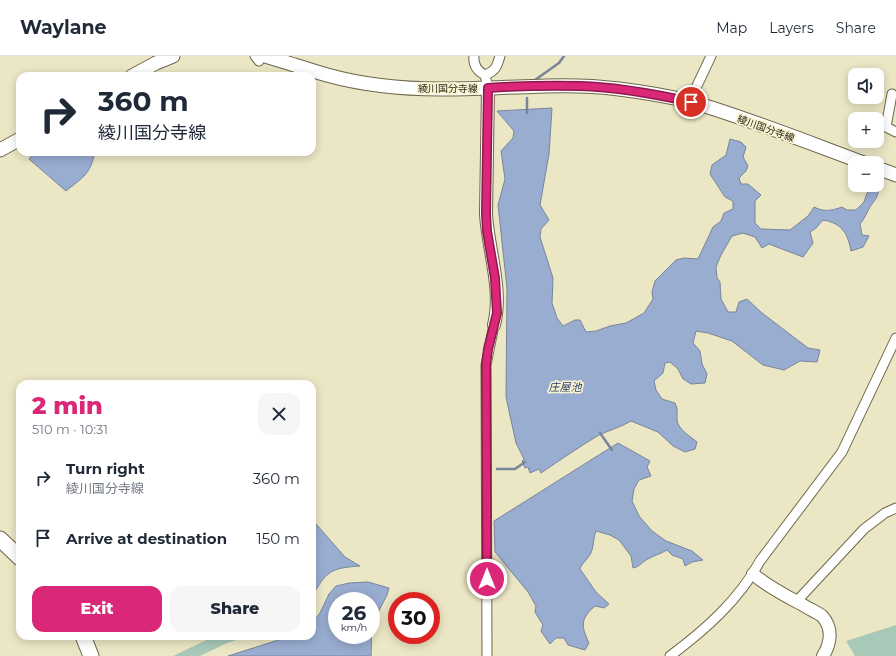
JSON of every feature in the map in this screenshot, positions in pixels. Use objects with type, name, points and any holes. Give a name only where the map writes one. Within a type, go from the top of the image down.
[{"type":"main road","points":[[139,72],[156,62],[173,56]]},
{"type":"main road","name":"綾川国分寺線","points":[[260,58],[363,83],[396,87],[439,90],[537,86],[581,86],[655,94],[691,102],[737,117],[848,157]]},
{"type":"main road","points":[[0,150],[16,141]]},
{"type":"main road","points":[[884,171],[896,175]]},
{"type":"main road","points":[[0,539],[16,554]]},
{"type":"main road","points":[[84,640],[91,656]]},
{"type":"street","points":[[474,56],[475,66],[485,75],[488,88],[486,214],[487,231],[495,278],[497,313],[486,365],[487,656]]},
{"type":"street","points":[[485,75],[493,72],[500,56]]},
{"type":"street","points":[[691,102],[711,56]]},
{"type":"street","points":[[892,94],[886,127],[896,132]]},
{"type":"street","points":[[670,656],[720,615],[753,574],[760,561],[842,452],[896,338]]},
{"type":"street","points":[[796,602],[864,529],[885,513],[896,508]]},
{"type":"street","points":[[753,574],[764,584],[821,616],[828,626],[830,637],[828,648],[823,656]]},
{"type":"green space","points":[[896,625],[896,656],[855,656],[846,641]]},
{"type":"green space","points":[[207,640],[236,640],[200,656],[173,656]]},
{"type":"water","name":"庄屋池","points":[[552,108],[549,154],[540,205],[549,220],[541,229],[540,237],[553,278],[552,303],[557,318],[563,326],[575,320],[580,320],[586,332],[596,331],[610,326],[626,323],[644,313],[653,299],[652,292],[655,281],[676,260],[684,258],[698,259],[713,227],[721,221],[724,213],[733,209],[733,201],[725,197],[710,174],[712,165],[726,155],[730,139],[741,142],[746,147],[743,157],[748,166],[746,171],[739,178],[741,184],[748,184],[761,195],[755,201],[755,223],[761,229],[790,230],[808,216],[814,207],[824,210],[842,207],[847,210],[856,210],[864,202],[868,192],[878,192],[860,224],[862,235],[869,236],[863,247],[851,251],[848,239],[843,230],[830,221],[823,220],[810,232],[813,243],[803,257],[769,244],[762,248],[755,237],[743,233],[732,236],[716,267],[717,278],[720,282],[721,299],[728,312],[736,312],[739,302],[747,299],[762,313],[808,348],[820,350],[817,362],[800,361],[784,370],[763,365],[732,341],[708,333],[696,331],[693,343],[700,351],[702,364],[707,374],[705,383],[691,384],[683,379],[678,369],[670,362],[665,363],[663,373],[654,381],[656,390],[662,399],[675,403],[679,426],[697,442],[695,449],[685,452],[673,446],[658,432],[631,421],[599,435],[541,473],[539,469],[530,473],[528,467],[525,468],[522,461],[524,459],[516,443],[506,397],[507,288],[498,205],[505,179],[501,151],[513,138],[514,131],[497,111]]},
{"type":"water","points":[[32,156],[94,156],[91,166],[85,175],[66,191],[29,159]]},
{"type":"water","points":[[618,443],[650,461],[647,467],[651,476],[639,480],[634,489],[632,501],[639,516],[652,531],[666,541],[692,551],[703,560],[692,562],[685,566],[683,559],[672,555],[667,550],[633,568],[631,556],[619,540],[610,535],[596,531],[591,553],[580,569],[596,592],[609,604],[604,608],[595,606],[584,619],[584,632],[589,643],[585,650],[568,645],[564,638],[556,638],[550,644],[541,631],[543,625],[535,612],[536,606],[528,592],[495,552],[494,521]]},
{"type":"water","points":[[316,524],[345,557],[360,566],[342,568],[330,572],[321,581],[316,590]]},
{"type":"water","points":[[368,582],[389,588],[380,609],[380,592],[331,592],[336,586],[349,583]]},
{"type":"water","points":[[328,596],[328,644],[371,644],[371,656],[228,656],[278,640],[316,640],[316,618]]},
{"type":"waterway","points":[[535,80],[559,63],[564,56]]},
{"type":"waterway","points":[[527,98],[527,113]]},
{"type":"waterway","points":[[600,433],[612,450]]},
{"type":"waterway","points":[[497,469],[515,469],[525,462]]},
{"type":"route","points":[[487,579],[486,365],[488,349],[497,313],[495,278],[487,231],[486,214],[488,88],[581,86],[655,94],[691,102]]}]
